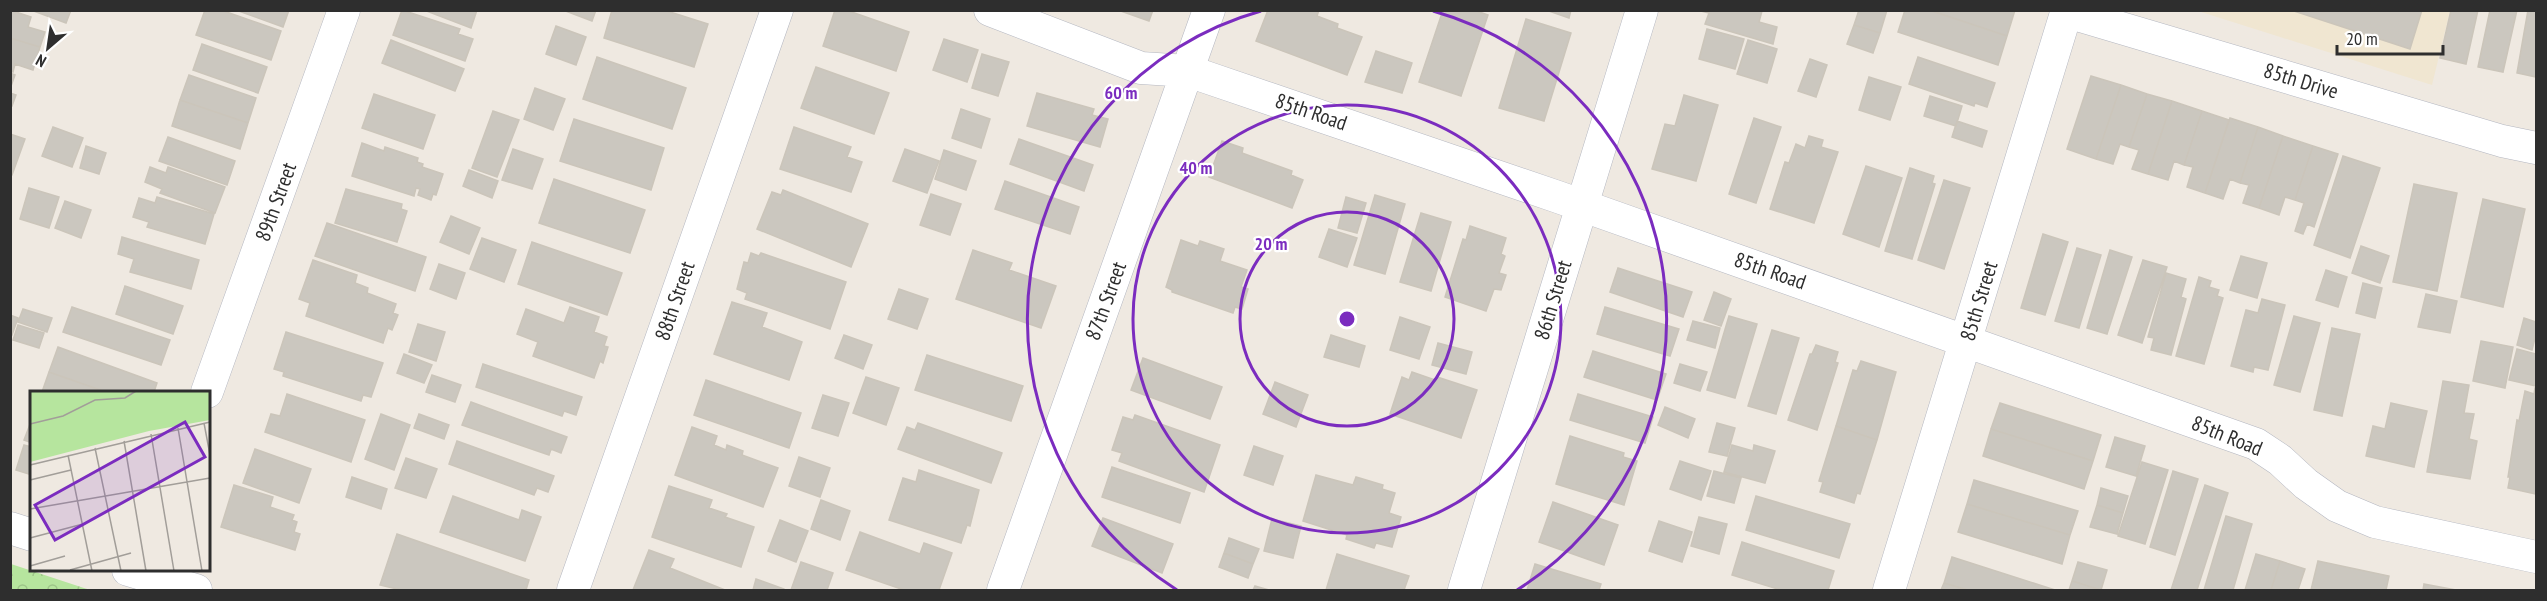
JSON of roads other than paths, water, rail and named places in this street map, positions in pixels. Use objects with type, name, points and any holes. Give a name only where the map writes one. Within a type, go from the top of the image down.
[{"type":"street","name":"89th Street","points":[[208,391],[344,10]]},
{"type":"street","name":"88th Street","points":[[573,591],[777,10]]},
{"type":"street","name":"85th Road","points":[[990,10],[1141,68],[1188,70],[1582,205],[2256,444],[2337,506],[2374,522],[2536,557]]},
{"type":"street","name":"87th Street","points":[[1003,591],[1209,10]]},
{"type":"street","name":"86th Street","points":[[1464,591],[1642,10]]},
{"type":"street","name":"85th Drive","points":[[2067,11],[2502,141],[2536,148]]},
{"type":"street","name":"85th Street","points":[[1889,591],[2067,11]]},
{"type":"street","points":[[10,528],[30,534]]},
{"type":"street","points":[[138,571],[196,591]]}]
